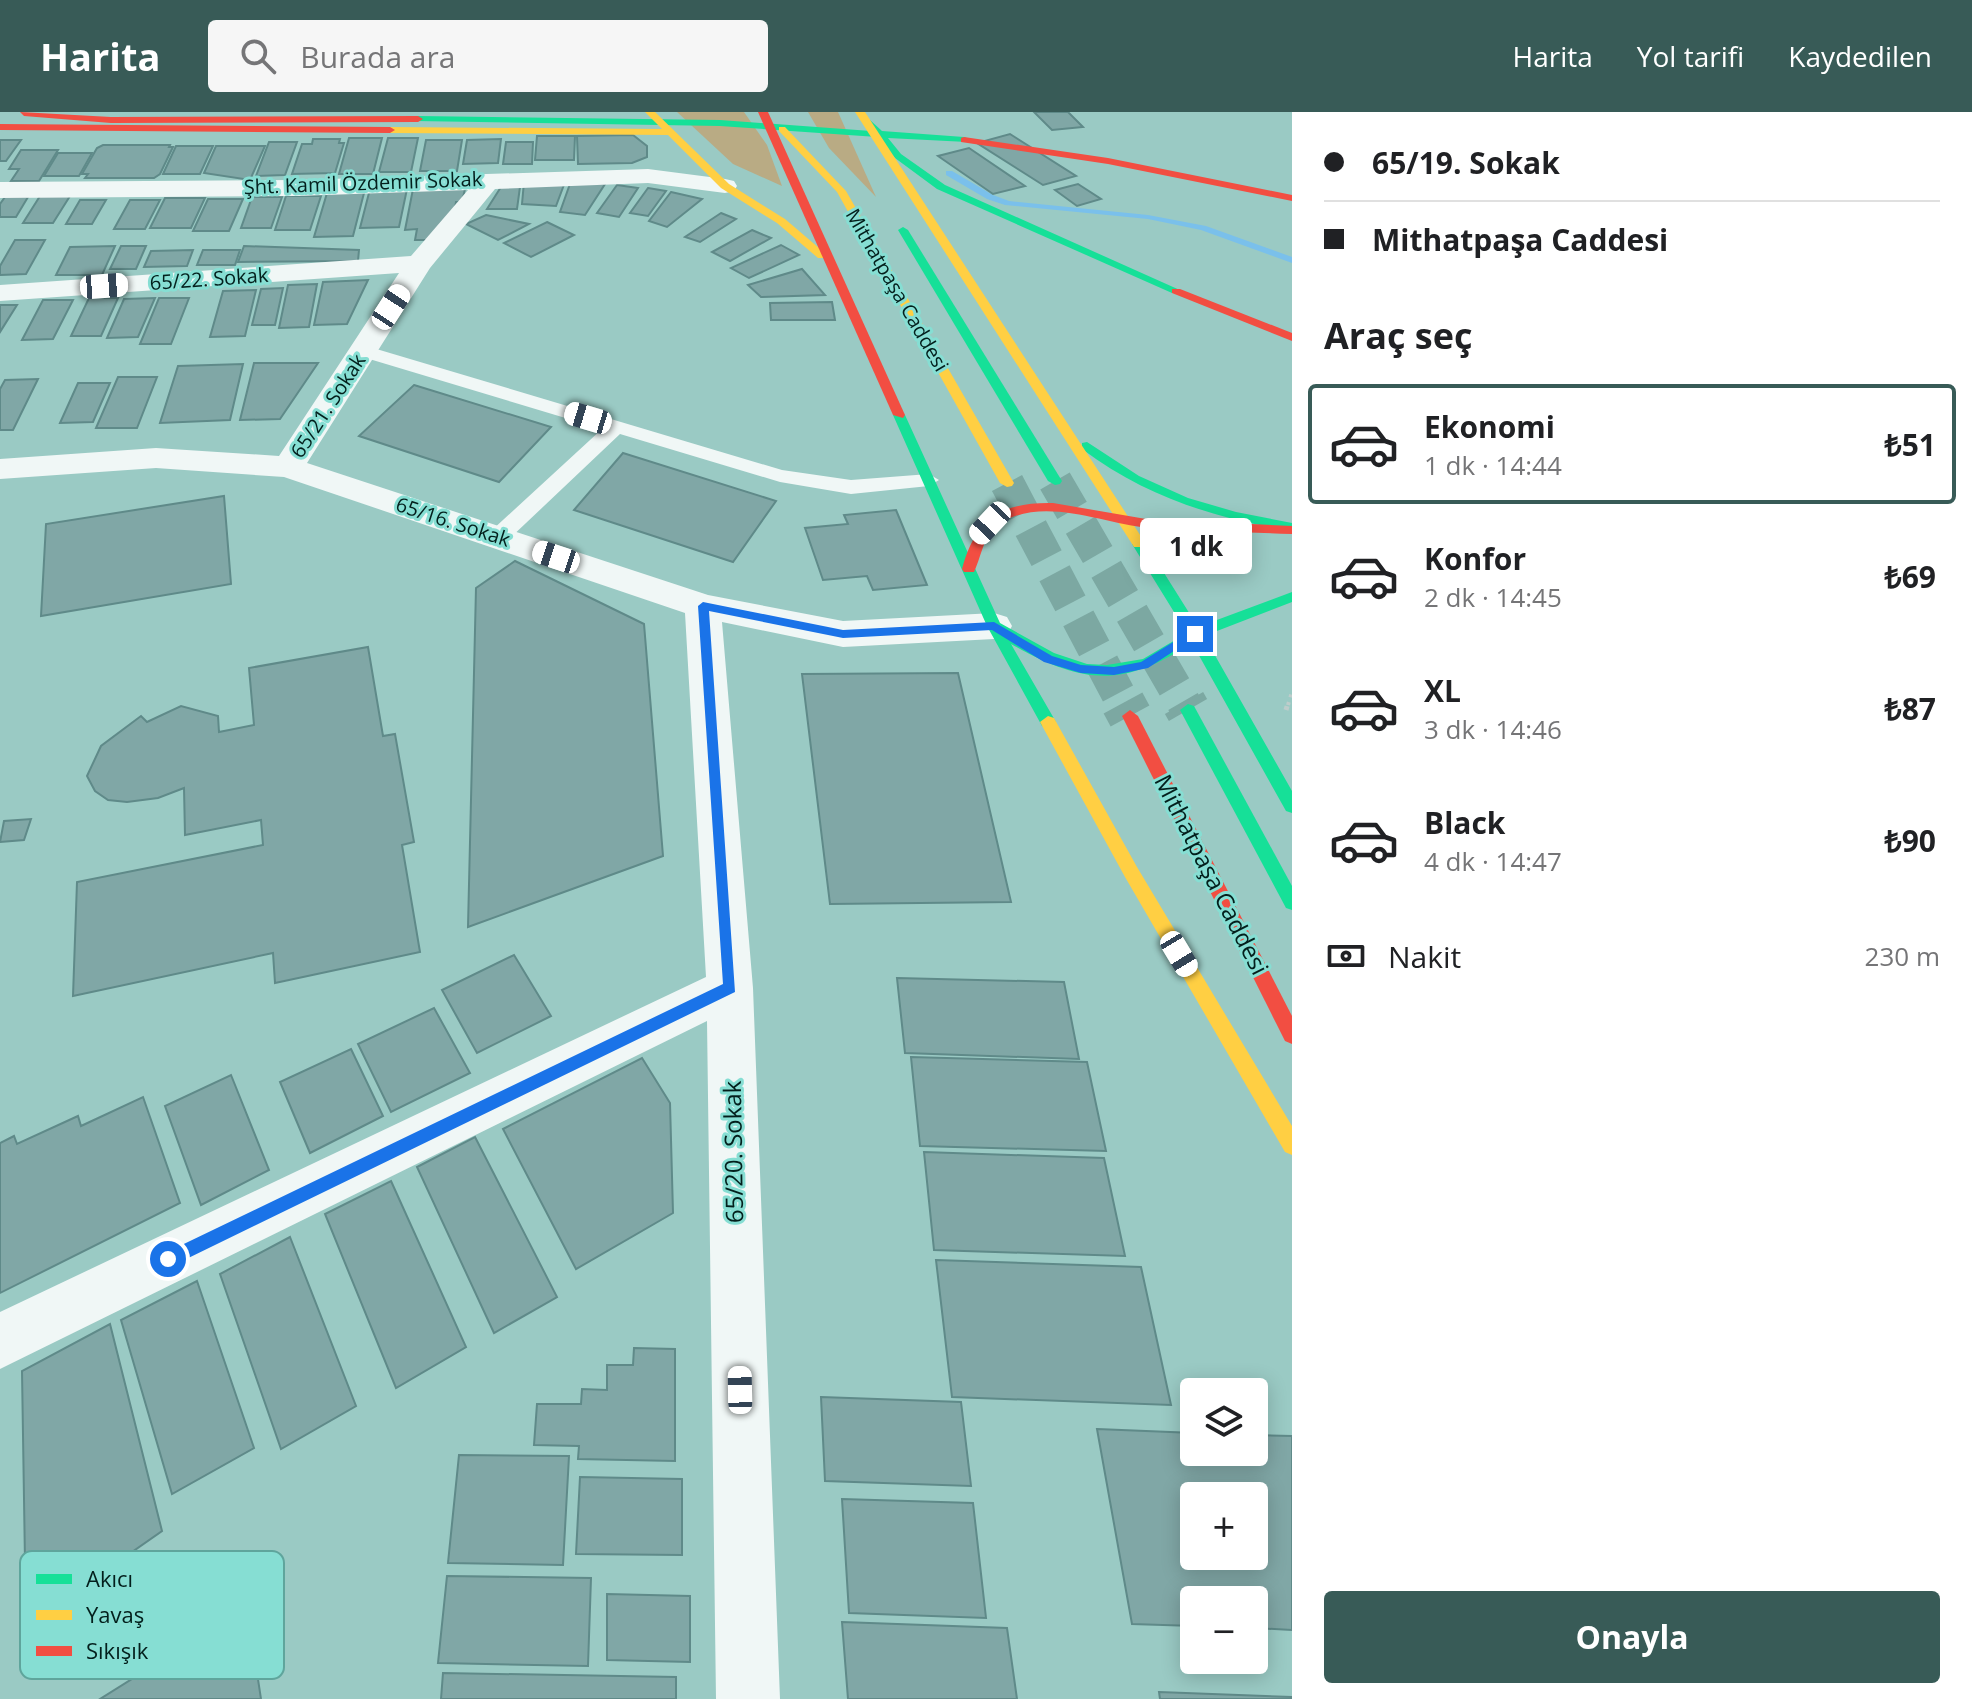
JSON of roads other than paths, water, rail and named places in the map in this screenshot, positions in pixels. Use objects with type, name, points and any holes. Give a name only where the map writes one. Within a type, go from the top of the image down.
[{"type":"main road","points":[[0,113],[46,112]]},
{"type":"main road","points":[[650,112],[725,186],[781,221],[827,260]]},
{"type":"main road","points":[[764,112],[827,260],[861,325],[994,626],[1131,872],[1292,1145]]},
{"type":"main road","name":"Mithatpaşa Caddesi","points":[[764,112],[841,191],[1007,483]]},
{"type":"main road","points":[[793,112],[841,191]]},
{"type":"main road","points":[[859,112],[898,156],[941,187],[1126,271],[1292,337]]},
{"type":"main road","points":[[859,112],[1125,521],[1195,634],[1292,806]]},
{"type":"main road","name":"Mithatpaşa Caddesi","points":[[859,112],[881,178]]},
{"type":"main road","points":[[24,113],[111,120],[717,123],[919,136],[1124,163],[1292,198]]},
{"type":"main road","points":[[0,127],[670,132]]},
{"type":"main road","name":"Mithatpaşa Caddesi","points":[[897,216],[908,241],[1055,481]]},
{"type":"main road","points":[[1056,416],[1113,471],[1172,501],[1232,518],[1292,529]]},
{"type":"main road","points":[[969,569],[977,537],[990,523],[1011,512],[1037,508],[1065,508],[1125,521],[1292,529]]},
{"type":"main road","points":[[994,626],[1048,659],[1081,669],[1114,671],[1144,665],[1195,634],[1292,597]]},
{"type":"main road","points":[[1188,710],[1292,903]]},
{"type":"main road","name":"Mithatpaşa Caddesi","points":[[1130,716],[1292,1035]]},
{"type":"street","name":"Şht. Kamil Özdemir Sokak","points":[[0,190],[297,188],[490,179],[648,176],[725,186]]},
{"type":"street","name":"65/21. Sokak","points":[[288,467],[419,264],[490,179]]},
{"type":"street","name":"65/22. Sokak","points":[[0,293],[419,264]]},
{"type":"street","name":"65/16. Sokak","points":[[0,469],[156,458],[288,467],[703,606],[843,634],[994,626]]},
{"type":"street","name":"65/20. Sokak","points":[[703,606],[730,988],[748,1699]]},
{"type":"street","points":[[0,1341],[730,988]]},
{"type":"lane","points":[[363,351],[780,476],[851,487],[929,480]]},
{"type":"lane","points":[[498,537],[616,427]]},
{"type":"waterway","points":[[949,173],[990,197],[1008,203],[1148,217],[1203,228],[1292,260]]},
{"type":"tunnel","points":[[1055,481],[1185,705]]},
{"type":"tunnel","points":[[1007,483],[1124,705]]},
{"type":"tunnel","points":[[1123,703],[1130,716]]},
{"type":"tunnel","points":[[1184,703],[1188,710]]}]
